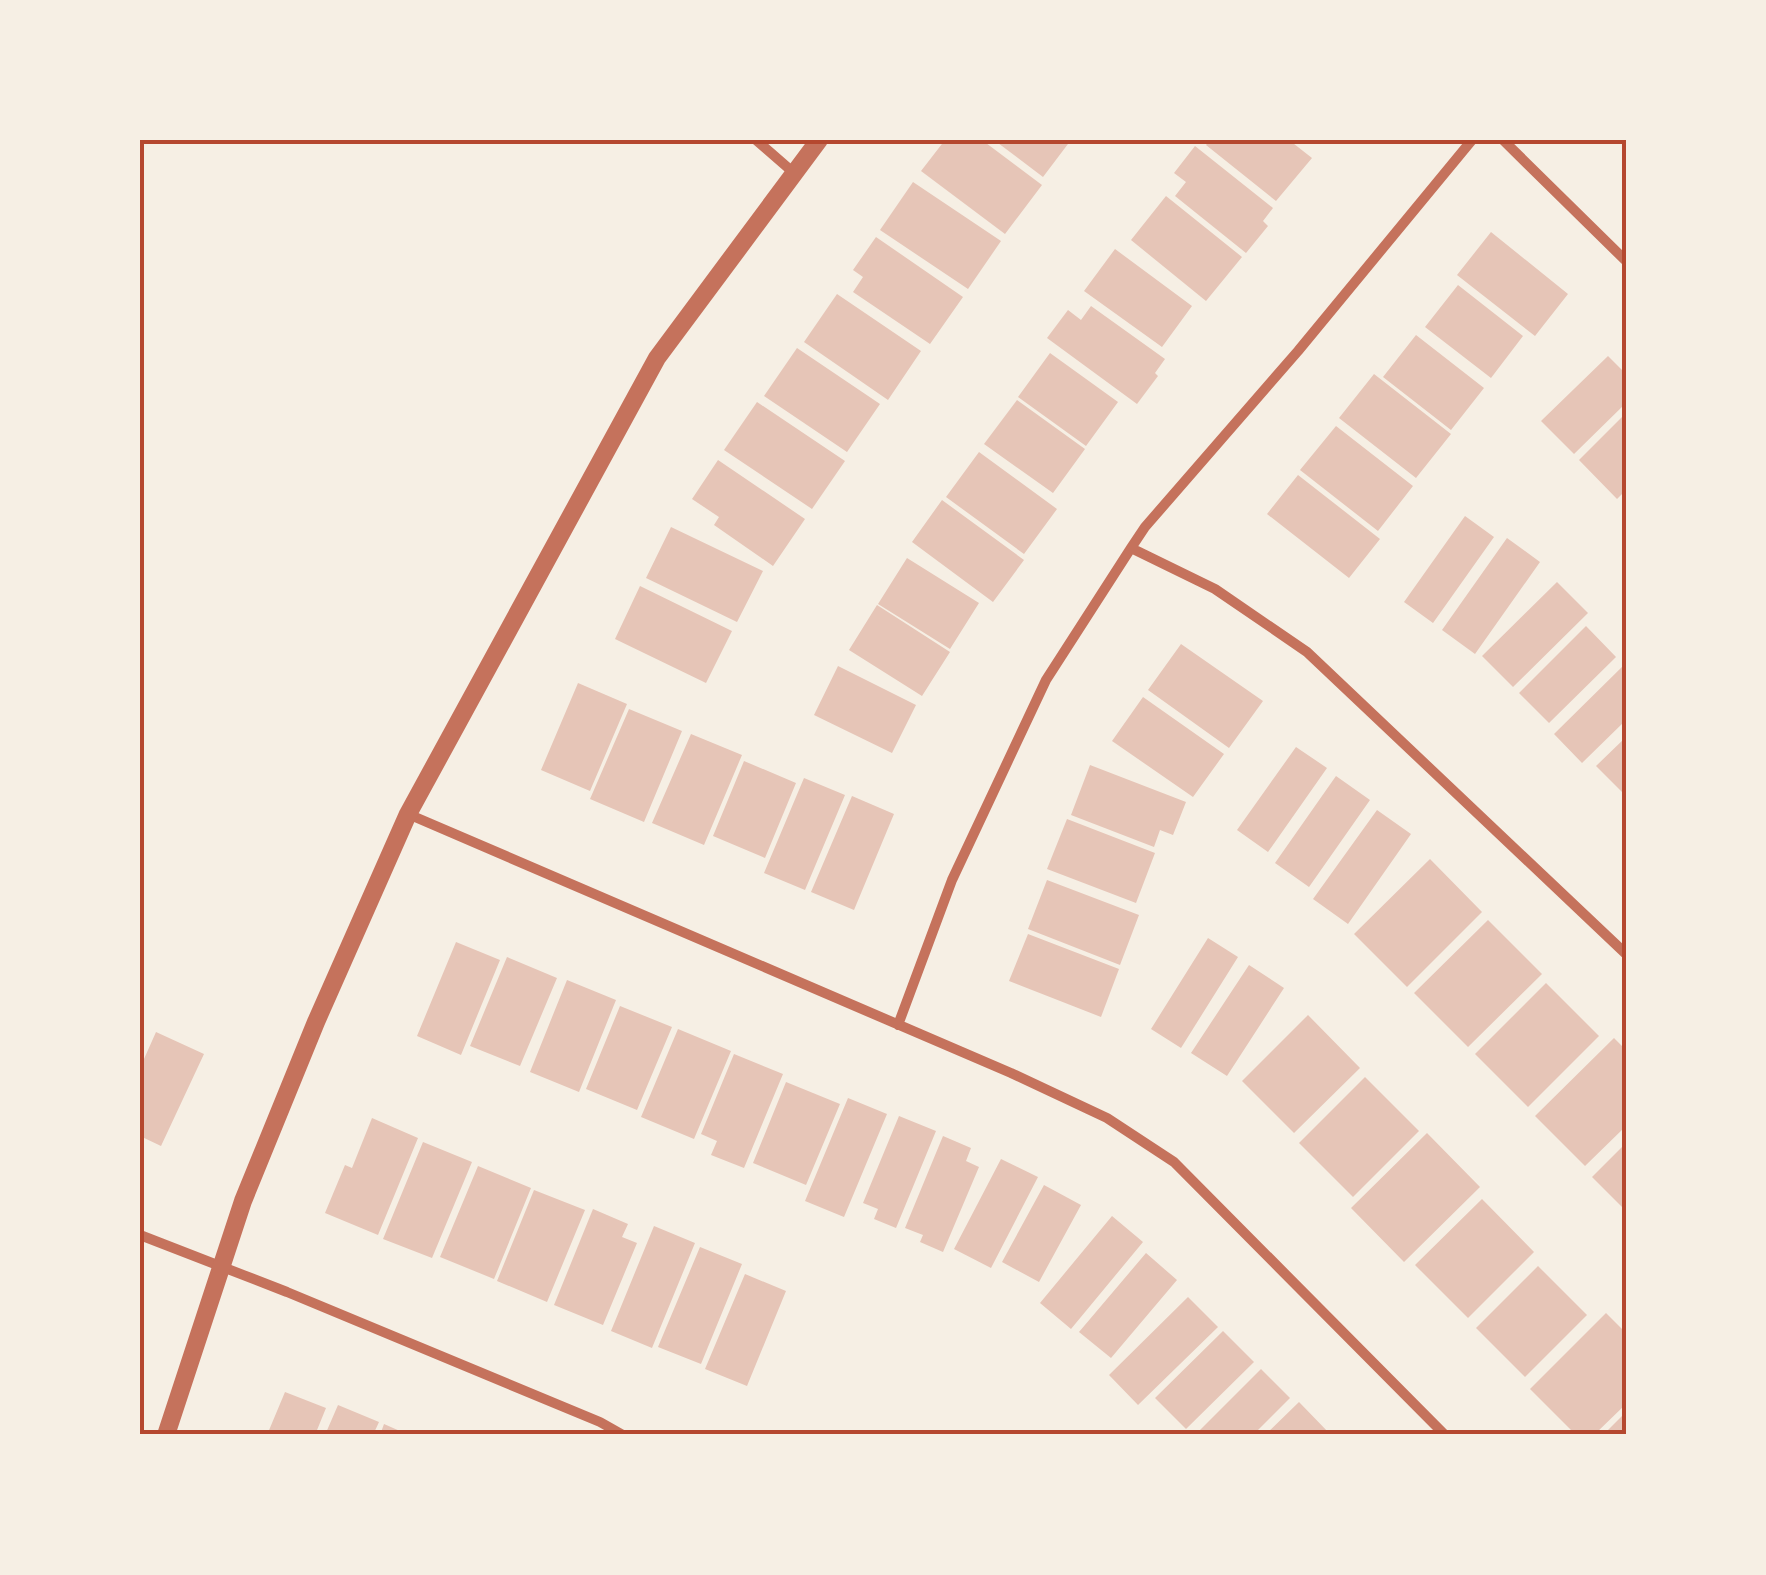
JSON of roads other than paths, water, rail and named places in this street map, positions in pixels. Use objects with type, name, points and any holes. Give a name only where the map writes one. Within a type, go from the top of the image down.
[{"type":"street","points":[[756,140],[794,173]]},
{"type":"street","points":[[166,1435],[243,1202],[316,1022],[408,814],[657,358],[819,140]]},
{"type":"street","points":[[898,1025],[952,880],[1046,680],[1131,548],[1472,140]]},
{"type":"street","points":[[1503,140],[1626,261]]},
{"type":"street","points":[[1131,548],[1215,589],[1306,652],[1626,954]]},
{"type":"street","points":[[408,814],[1107,1118],[1174,1162],[1445,1435]]},
{"type":"street","points":[[140,1235],[600,1422],[623,1435]]}]
